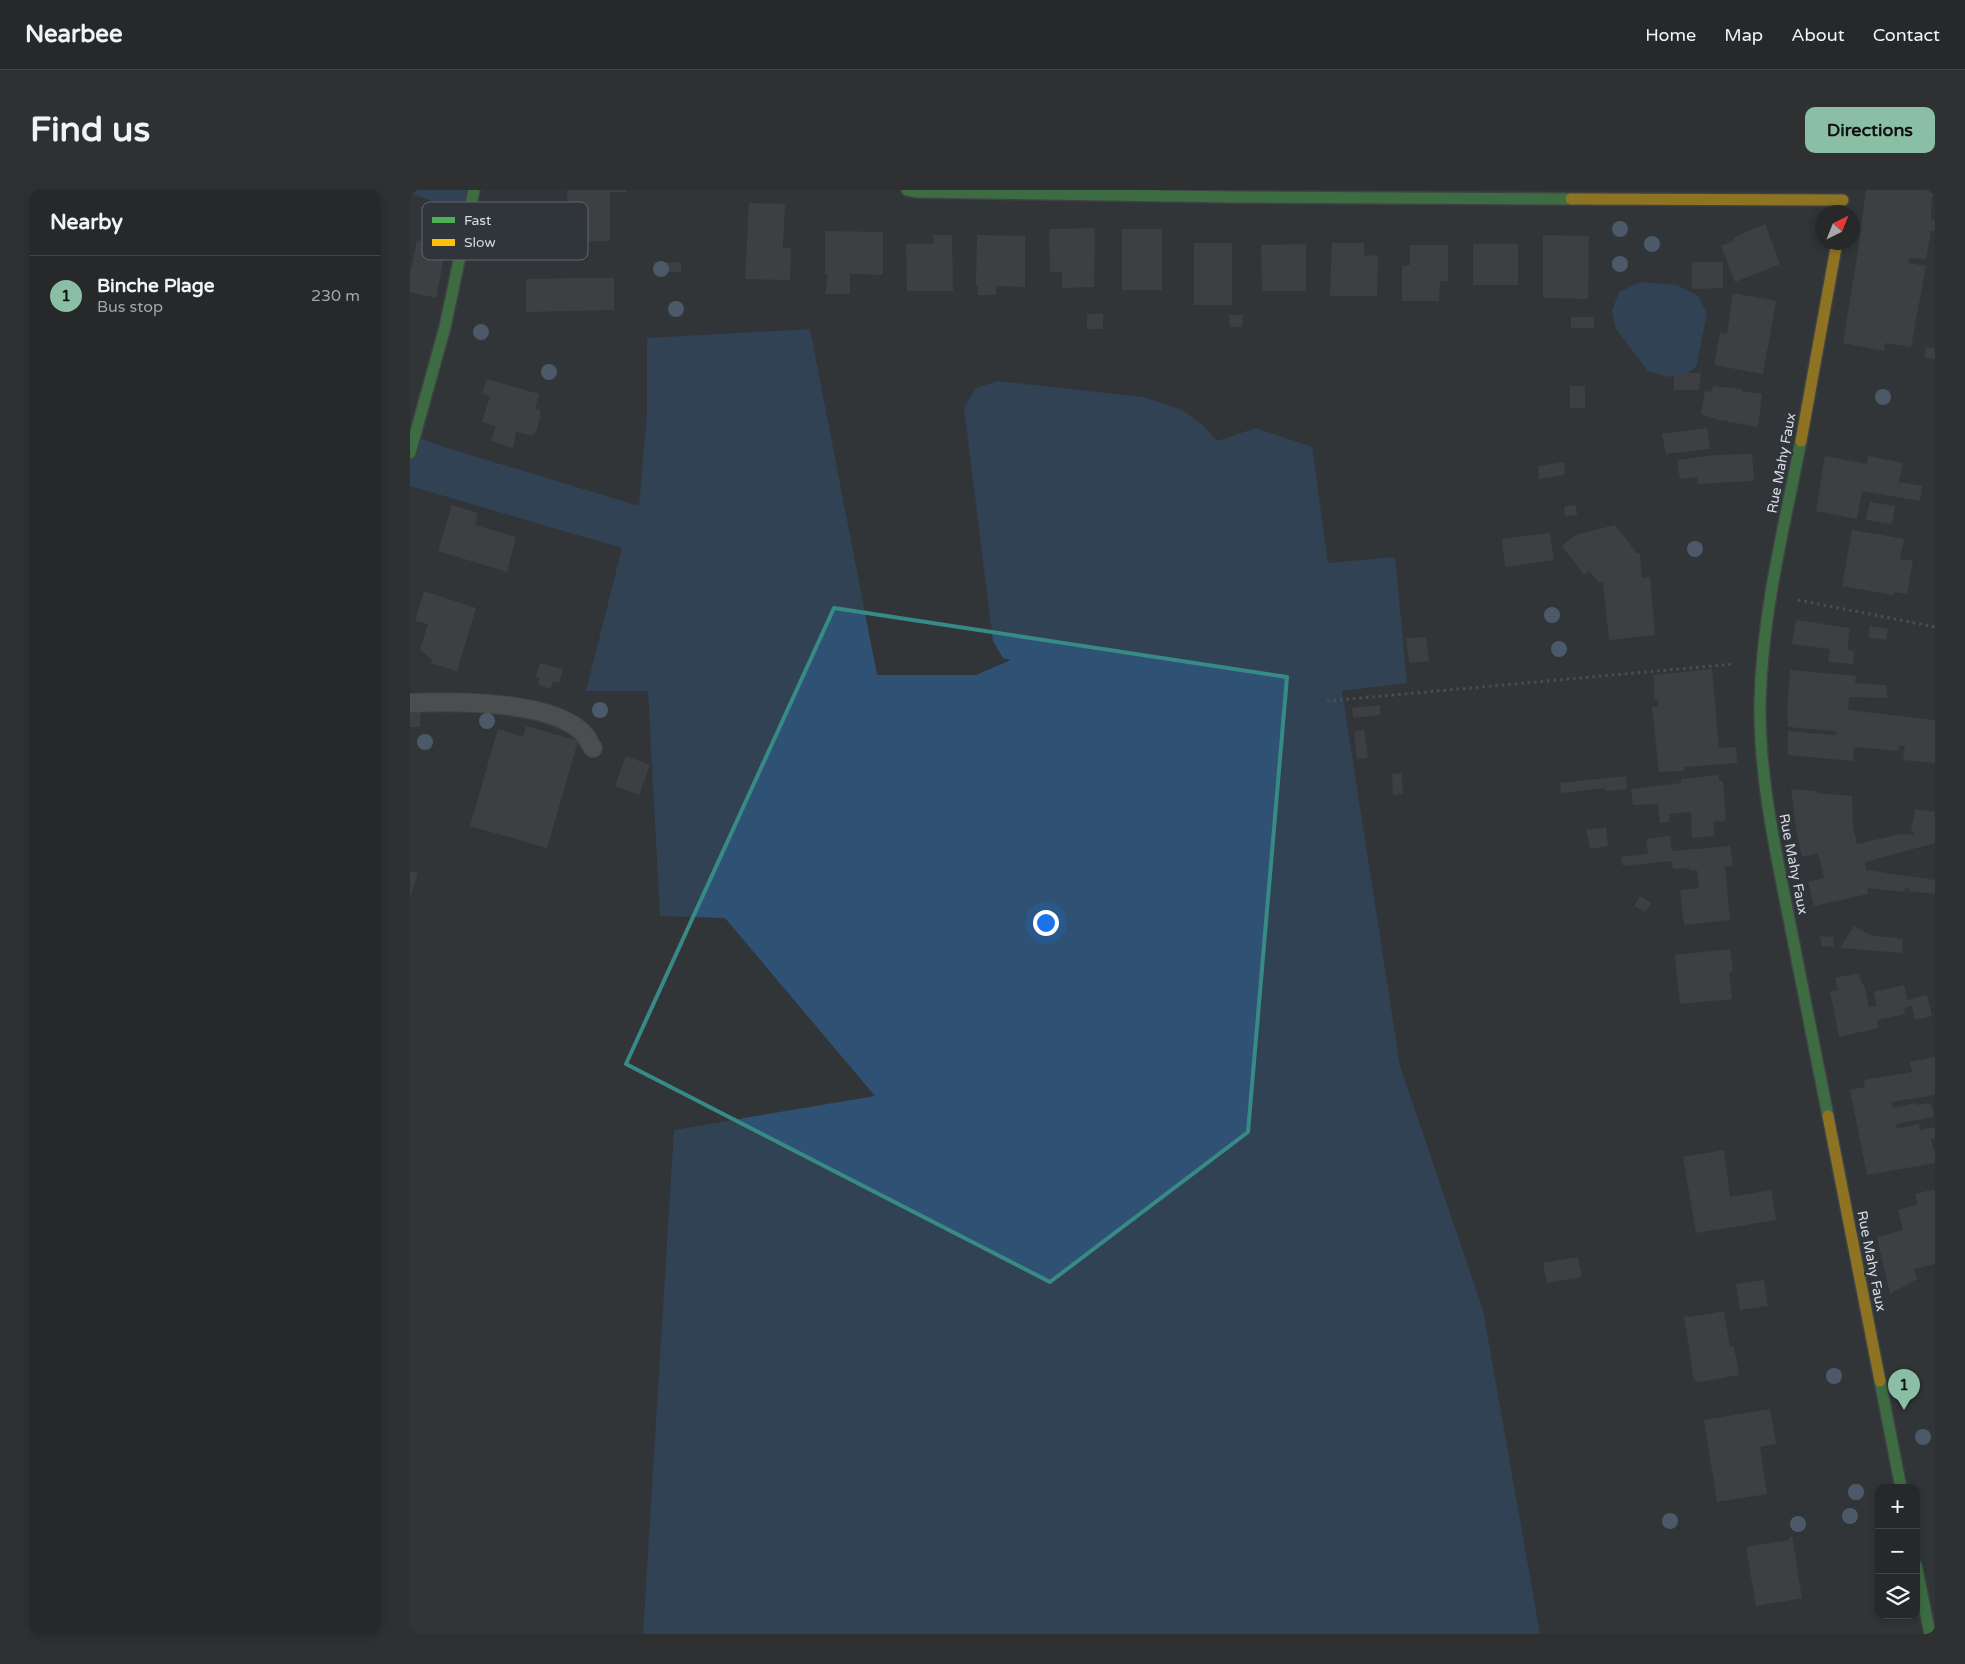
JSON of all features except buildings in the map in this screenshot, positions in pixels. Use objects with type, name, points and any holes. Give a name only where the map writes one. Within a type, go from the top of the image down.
[{"type":"street","points":[[907,190],[917,192],[1234,197],[1843,195]]},
{"type":"street","name":"Rue Mahy Faux","points":[[1836,250],[1826,315],[1770,594],[1760,701],[1763,783],[1900,1484]]},
{"type":"street","points":[[410,453],[445,327],[459,260]]},
{"type":"street","points":[[1918,1574],[1930,1634]]},
{"type":"lane","points":[[410,703],[517,706],[550,715],[569,724],[584,734],[593,748]]},
{"type":"path","points":[[1770,594],[1935,627]]},
{"type":"path","points":[[1327,701],[1763,661]]},
{"type":"highlighted area","points":[[834,608],[1287,677],[1248,1132],[1050,1282],[626,1064]]},
{"type":"shaded area","points":[[410,190],[474,190],[472,202],[434,202],[410,193]]},
{"type":"shaded area","points":[[1641,282],[1677,285],[1698,296],[1707,314],[1696,367],[1689,372],[1669,377],[1648,371],[1616,329],[1612,311],[1619,292]]},
{"type":"shaded area","points":[[810,329],[877,675],[976,675],[1011,660],[1003,658],[993,641],[964,408],[976,388],[998,381],[1143,397],[1180,409],[1203,425],[1217,441],[1256,428],[1312,447],[1328,563],[1395,557],[1407,683],[1342,691],[1400,1066],[1483,1310],[1540,1634],[643,1634],[674,1130],[875,1096],[725,918],[660,916],[648,691],[586,691],[622,548],[410,486],[410,453],[415,436],[441,446],[639,506],[647,413],[647,338]]},
{"type":"traffic: fast","points":[[471,202],[474,190]]},
{"type":"traffic: fast","points":[[907,190],[917,192],[1234,197],[1571,199]]},
{"type":"traffic: fast","points":[[410,453],[445,327],[459,260]]},
{"type":"traffic: fast","points":[[1801,441],[1769,603],[1762,669],[1760,728],[1764,779],[1772,829],[1828,1116]]},
{"type":"traffic: fast","points":[[1880,1381],[1900,1484]]},
{"type":"traffic: fast","points":[[1918,1574],[1930,1634]]},
{"type":"traffic: slow","points":[[1571,199],[1843,200]]},
{"type":"traffic: slow","points":[[1801,441],[1836,250]]},
{"type":"traffic: slow","points":[[1828,1116],[1880,1381]]},
{"type":"place","name":"Binche Plage","points":[[1904,1410]]}]
